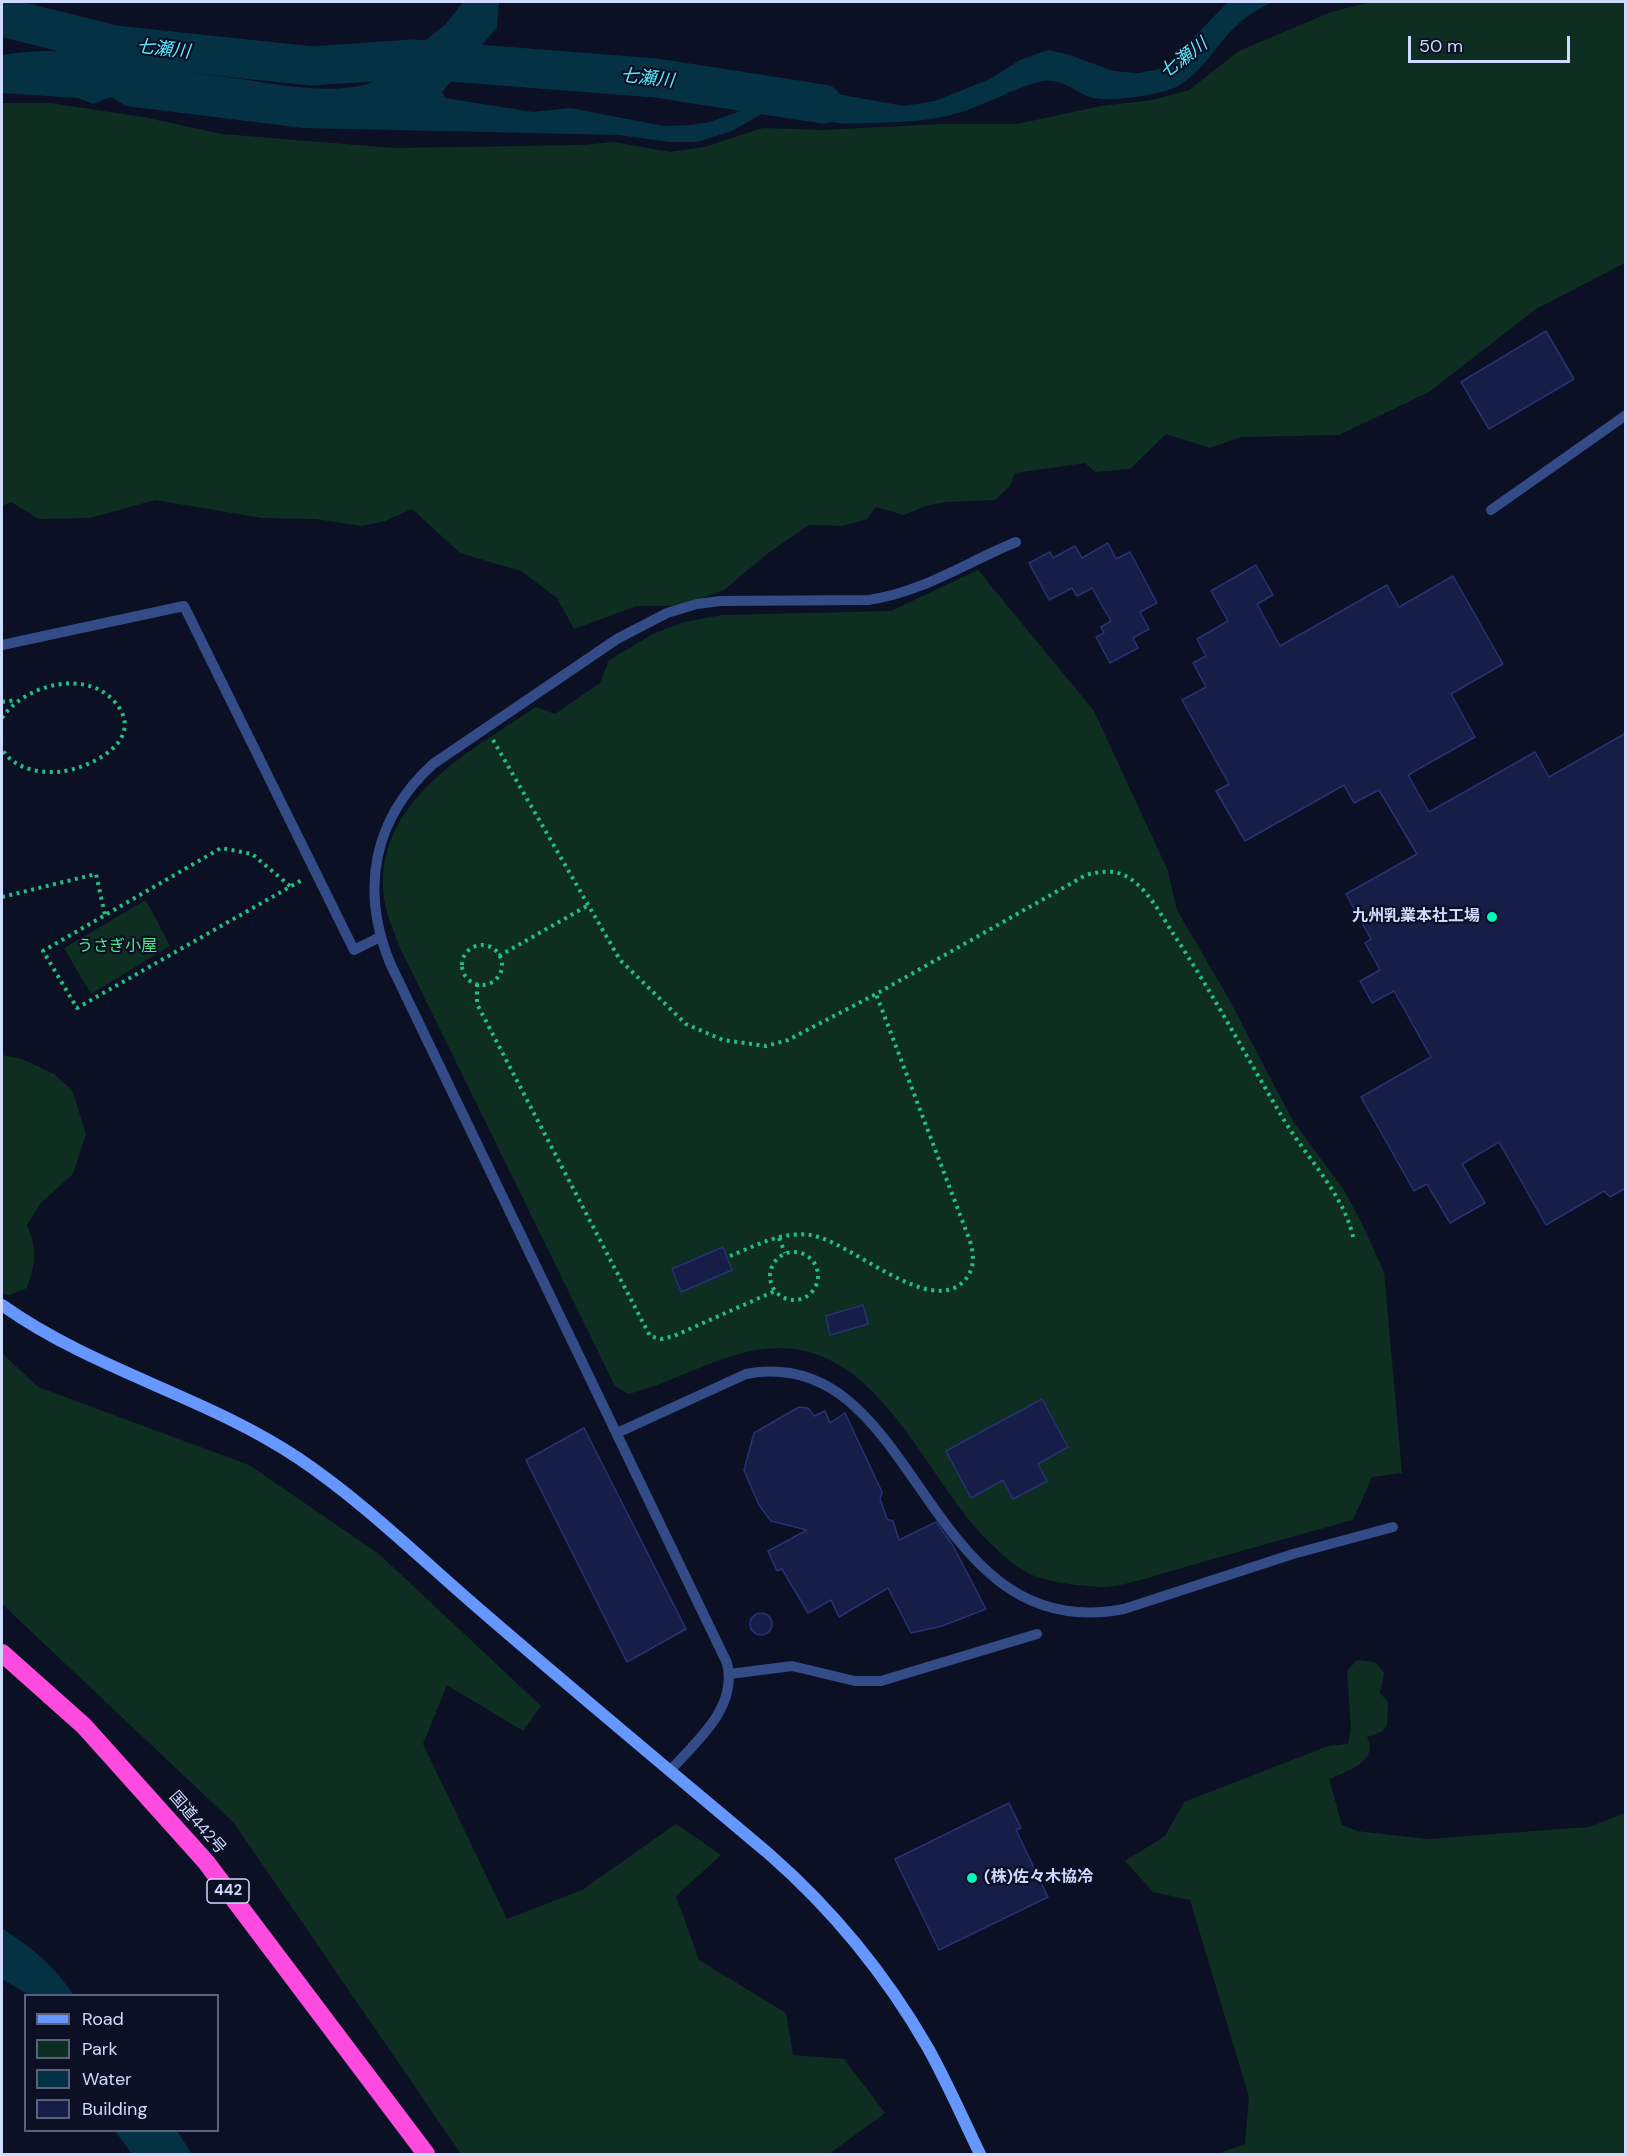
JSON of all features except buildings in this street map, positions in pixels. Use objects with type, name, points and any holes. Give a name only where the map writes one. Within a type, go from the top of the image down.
[{"type":"highway","name":"国道442号","points":[[2,1653],[84,1726],[206,1862],[426,2154]]},
{"type":"street","points":[[2,1305],[78,1350],[237,1422],[315,1470],[379,1521],[564,1683],[794,1876],[875,1967],[929,2050],[980,2154]]},
{"type":"lane","points":[[1491,510],[1626,415]]},
{"type":"lane","points":[[670,1771],[720,1712],[729,1690],[730,1674],[721,1647],[390,963],[380,937],[373,896],[379,854],[399,802],[415,780],[433,764],[617,639],[667,613],[697,604],[720,601],[868,600],[891,597],[915,589],[1016,542]]},
{"type":"lane","points":[[2,645],[184,606],[354,950],[380,937]]},
{"type":"lane","points":[[617,1433],[746,1374],[765,1370],[811,1379],[839,1393],[862,1411],[956,1538],[987,1572],[1016,1594],[1036,1603],[1075,1611],[1106,1613],[1124,1609],[1293,1554],[1393,1527]]},
{"type":"lane","points":[[730,1674],[792,1666],[855,1681],[880,1681],[1037,1634]]},
{"type":"path","points":[[2,702],[18,700],[43,688],[72,685],[87,687],[107,695],[118,707],[123,721],[122,734],[115,747],[103,758],[65,771],[42,771],[19,765],[10,760],[2,749]]},
{"type":"path","points":[[2,718],[18,700]]},
{"type":"path","points":[[491,737],[620,960],[686,1024],[723,1040],[766,1046],[788,1040],[876,994],[1086,875],[1106,870],[1125,874],[1138,884],[1208,985],[1295,1138],[1333,1192],[1350,1221],[1354,1241]]},
{"type":"path","points":[[290,886],[252,854],[221,848],[43,951],[77,1008],[316,873]]},
{"type":"path","points":[[2,897],[96,874],[105,915]]},
{"type":"path","points":[[499,956],[587,906]]},
{"type":"path","points":[[489,946],[499,956],[501,966],[496,978],[491,982],[477,984],[469,980],[463,971],[462,965],[466,952],[472,947],[489,946]]},
{"type":"path","points":[[477,984],[477,1004],[650,1336],[661,1339],[674,1336],[775,1291]]},
{"type":"path","points":[[730,1256],[795,1234],[817,1236],[837,1244],[916,1287],[936,1292],[961,1283],[972,1270],[973,1252],[970,1241],[876,994]]},
{"type":"path","points":[[779,1238],[785,1253]]},
{"type":"path","points":[[797,1251],[812,1259],[818,1278],[812,1293],[800,1300],[783,1298],[775,1291],[770,1273],[772,1264],[785,1253],[797,1251]]},
{"type":"green space","points":[[1370,2],[1625,2],[1625,263],[1536,309],[1429,392],[1339,435],[1241,437],[1210,448],[1166,434],[1130,469],[1095,472],[1085,463],[1015,473],[1010,486],[995,500],[947,502],[929,505],[904,515],[876,507],[867,519],[843,526],[809,525],[767,554],[724,590],[680,606],[637,606],[574,629],[557,598],[521,571],[460,553],[412,509],[385,521],[362,526],[316,519],[262,518],[155,500],[90,518],[38,519],[11,502],[2,506],[2,103],[50,103],[143,117],[222,134],[394,148],[583,145],[614,142],[670,152],[704,147],[763,128],[823,130],[942,124],[1017,124],[1101,106],[1152,100],[1189,90],[1239,51],[1331,12]]},
{"type":"green space","points":[[978,570],[1094,711],[1168,871],[1177,910],[1230,1001],[1293,1121],[1344,1190],[1384,1272],[1402,1473],[1372,1477],[1353,1520],[1139,1581],[1108,1587],[1048,1580],[1026,1572],[1009,1560],[966,1516],[899,1422],[874,1393],[847,1370],[816,1354],[780,1348],[760,1349],[722,1359],[666,1382],[628,1394],[615,1386],[401,950],[385,904],[383,888],[386,856],[397,827],[413,802],[434,780],[459,759],[536,707],[555,714],[600,683],[609,660],[653,634],[684,622],[722,615],[891,611]]},
{"type":"green space","name":"うさぎ小屋","points":[[146,900],[170,946],[91,994],[64,948]]},
{"type":"green space","points":[[2,1055],[22,1059],[54,1074],[72,1090],[86,1134],[73,1174],[41,1203],[27,1225],[34,1250],[32,1270],[27,1288],[9,1295],[2,1293]]},
{"type":"green space","points":[[2,1353],[38,1387],[249,1465],[379,1554],[541,1706],[523,1731],[447,1685],[423,1744],[507,1919],[582,1890],[676,1824],[721,1855],[676,1896],[699,1960],[786,2013],[793,2055],[844,2059],[885,2113],[829,2154],[461,2154],[234,1823],[2,1604]]},
{"type":"green space","points":[[1357,1660],[1375,1662],[1384,1673],[1380,1693],[1388,1702],[1387,1726],[1381,1732],[1367,1737],[1370,1745],[1365,1759],[1352,1769],[1329,1779],[1342,1825],[1357,1831],[1427,1839],[1589,1827],[1625,1813],[1625,2154],[1217,2154],[1245,2144],[1249,2097],[1190,1900],[1153,1892],[1125,1861],[1165,1836],[1184,1802],[1328,1746],[1348,1744],[1351,1729],[1347,1671]]},
{"type":"water","points":[[463,2],[499,2],[497,27],[442,92],[445,98],[533,112],[570,108],[664,126],[710,122],[752,107],[779,92],[814,90],[904,106],[935,101],[990,79],[1020,60],[1048,50],[1067,54],[1113,71],[1138,73],[1155,70],[1167,66],[1185,53],[1194,37],[1228,2],[1272,2],[1239,23],[1192,76],[1174,88],[1157,93],[1101,99],[1093,98],[1055,81],[1047,81],[1018,89],[958,113],[925,120],[837,123],[820,117],[823,106],[765,112],[732,131],[697,142],[669,142],[619,135],[303,128],[126,106],[111,97],[93,104],[78,98],[2,93],[2,55],[39,51],[91,54],[173,70],[298,87],[328,89],[357,86],[371,83],[445,25]]},
{"type":"water","points":[[3,1929],[42,1958],[73,1994],[27,1994],[2,1979]]},
{"type":"water","points":[[116,2132],[178,2132],[192,2154],[132,2154]]},
{"type":"waterway","name":"七瀬川","points":[[2,17],[114,45],[312,66],[412,59],[656,78],[823,104]]},
{"type":"place","name":"九州乳業本社工場","points":[[1492,917]]},
{"type":"place","name":"(株)佐々木協冷","points":[[972,1878]]}]
